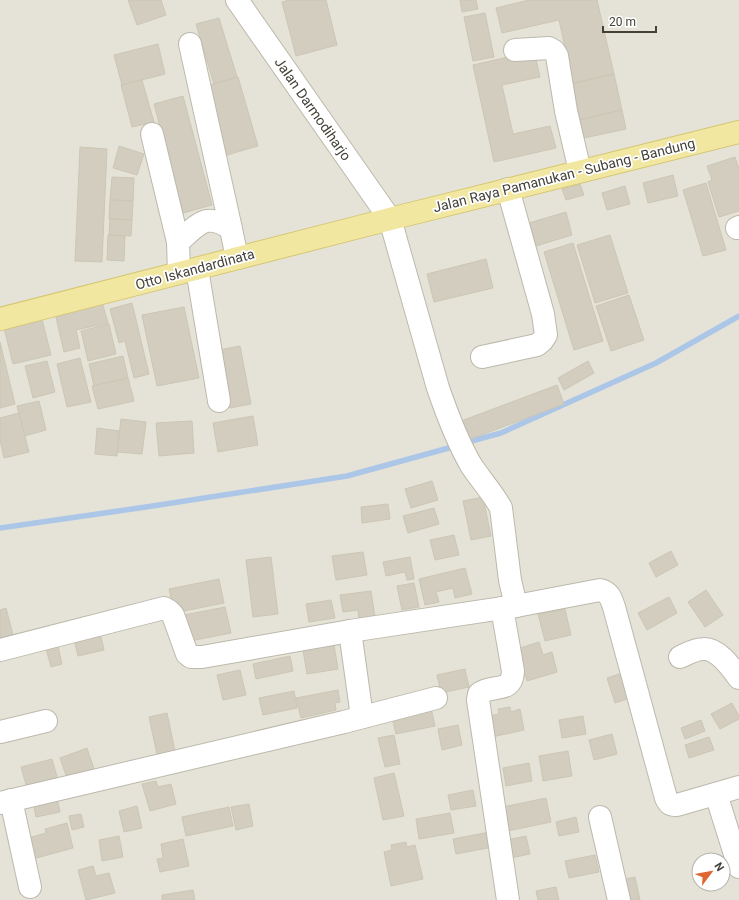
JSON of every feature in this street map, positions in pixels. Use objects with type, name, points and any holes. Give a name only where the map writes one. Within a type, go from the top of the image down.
[{"type":"main road","name":"Jalan Raya Pamanukan - Subang - Bandung","points":[[390,219],[739,132]]},
{"type":"main road","name":"Otto Iskandardinata","points":[[0,320],[390,219]]},
{"type":"street","name":"Jalan Darmodiharjo","points":[[237,0],[390,219],[438,388],[446,411],[471,464],[500,508],[510,580],[509,607],[513,678],[511,683],[506,686],[484,690],[479,694],[478,700],[508,900]]},
{"type":"street","points":[[190,44],[238,258]]},
{"type":"street","points":[[514,50],[549,48],[554,51],[557,56],[566,112],[580,171]]},
{"type":"street","points":[[152,134],[178,242],[188,271],[219,401]]},
{"type":"street","points":[[482,357],[537,345],[546,336],[543,314],[508,189]]},
{"type":"street","points":[[178,242],[192,229],[202,222],[209,220],[222,222],[231,229]]},
{"type":"street","points":[[0,650],[164,608],[173,615],[187,654],[197,657],[350,631],[509,607],[600,590],[609,594],[614,607],[668,802],[677,805],[739,787]]},
{"type":"street","points":[[350,631],[362,717]]},
{"type":"street","points":[[680,657],[695,650],[711,649],[717,653],[739,678]]},
{"type":"street","points":[[30,887],[6,802],[436,698]]},
{"type":"street","points":[[0,732],[46,721]]},
{"type":"street","points":[[716,794],[739,867]]},
{"type":"street","points":[[600,817],[619,900]]},
{"type":"shaded area","points":[[0,0],[739,0],[739,900],[0,900]]},
{"type":"building","points":[[128,0],[161,0],[166,15],[137,25]]},
{"type":"building","points":[[289,0],[326,0],[337,45],[296,56],[282,2]]},
{"type":"building","points":[[460,0],[476,0],[478,9],[462,12]]},
{"type":"building","points":[[529,0],[597,0],[614,74],[573,83],[559,20],[502,33],[496,8]]},
{"type":"building","points":[[485,13],[494,57],[473,61],[464,17]]},
{"type":"building","points":[[219,18],[237,77],[214,84],[196,24]]},
{"type":"building","points":[[158,44],[165,74],[122,85],[114,55]]},
{"type":"building","points":[[534,51],[540,77],[502,85],[513,134],[550,126],[556,148],[494,162],[473,65]]},
{"type":"building","points":[[614,74],[622,110],[579,120],[571,84]]},
{"type":"building","points":[[238,77],[258,146],[227,155],[207,86]]},
{"type":"building","points":[[142,80],[154,122],[132,127],[121,85]]},
{"type":"building","points":[[183,96],[212,205],[183,213],[154,104]]},
{"type":"building","points":[[622,110],[626,129],[584,138],[580,120]]},
{"type":"building","points":[[119,146],[144,154],[137,175],[113,168]]},
{"type":"building","points":[[80,147],[107,149],[102,262],[75,261]]},
{"type":"building","points":[[735,157],[739,169],[739,211],[719,217],[708,182],[712,180],[707,166]]},
{"type":"building","points":[[673,175],[678,196],[648,203],[643,183]]},
{"type":"building","points":[[112,177],[134,178],[133,201],[110,200]]},
{"type":"building","points":[[706,183],[726,250],[703,256],[683,190]]},
{"type":"building","points":[[580,184],[584,195],[566,200],[562,189]]},
{"type":"building","points":[[625,186],[630,204],[607,210],[602,193]]},
{"type":"building","points":[[110,200],[133,201],[132,220],[109,219]]},
{"type":"building","points":[[566,212],[572,235],[536,246],[529,223]]},
{"type":"building","points":[[110,219],[132,220],[131,236],[109,235]]},
{"type":"building","points":[[108,235],[125,236],[124,261],[107,260]]},
{"type":"building","points":[[610,235],[628,293],[595,303],[577,245]]},
{"type":"building","points":[[573,243],[603,341],[574,350],[544,252]]},
{"type":"building","points":[[486,259],[493,288],[434,302],[427,274]]},
{"type":"building","points":[[629,295],[644,340],[611,351],[596,306]]},
{"type":"building","points":[[102,302],[108,323],[76,330],[80,348],[64,352],[55,313]]},
{"type":"building","points":[[132,303],[149,374],[134,378],[125,341],[119,343],[110,309]]},
{"type":"building","points":[[184,307],[199,378],[157,386],[142,315]]},
{"type":"building","points":[[42,319],[51,355],[13,364],[4,328]]},
{"type":"building","points":[[109,324],[116,354],[88,361],[81,331]]},
{"type":"building","points":[[0,342],[15,404],[0,408]]},
{"type":"building","points":[[240,346],[251,404],[230,408],[219,350]]},
{"type":"building","points":[[123,356],[128,378],[94,386],[89,364]]},
{"type":"building","points":[[80,358],[91,402],[67,407],[57,364]]},
{"type":"building","points":[[47,361],[55,392],[33,398],[25,366]]},
{"type":"building","points":[[588,361],[594,373],[564,390],[558,378]]},
{"type":"building","points":[[128,378],[134,401],[98,409],[92,386]]},
{"type":"building","points":[[557,385],[564,404],[468,440],[461,421]]},
{"type":"building","points":[[39,401],[46,430],[24,436],[17,406]]},
{"type":"building","points":[[19,413],[29,452],[4,458],[0,440],[0,418]]},
{"type":"building","points":[[253,416],[258,445],[218,452],[213,423]]},
{"type":"building","points":[[121,419],[146,422],[142,454],[117,452]]},
{"type":"building","points":[[192,421],[194,453],[159,456],[156,423]]},
{"type":"building","points":[[97,428],[119,431],[117,456],[95,454]]},
{"type":"building","points":[[432,481],[438,500],[411,508],[405,489]]},
{"type":"building","points":[[483,497],[491,536],[471,540],[463,501]]},
{"type":"building","points":[[388,504],[390,519],[362,523],[361,507]]},
{"type":"building","points":[[434,508],[439,524],[408,533],[403,516]]},
{"type":"building","points":[[454,535],[459,555],[435,560],[430,540]]},
{"type":"building","points":[[671,551],[678,565],[656,577],[649,563]]},
{"type":"building","points":[[363,552],[367,575],[336,580],[332,556]]},
{"type":"building","points":[[271,557],[278,614],[253,617],[246,560]]},
{"type":"building","points":[[410,557],[414,579],[407,580],[405,572],[386,576],[383,562]]},
{"type":"building","points":[[465,568],[472,594],[455,598],[453,588],[436,592],[439,602],[425,605],[419,579]]},
{"type":"building","points":[[219,579],[224,603],[174,613],[169,589]]},
{"type":"building","points":[[414,583],[419,607],[402,610],[397,586]]},
{"type":"building","points":[[706,590],[723,615],[705,627],[688,602]]},
{"type":"building","points":[[371,591],[375,618],[359,620],[358,610],[343,612],[340,595]]},
{"type":"building","points":[[669,597],[677,613],[647,630],[638,613]]},
{"type":"building","points":[[331,600],[335,618],[309,622],[306,604]]},
{"type":"building","points":[[225,607],[231,633],[190,641],[184,615]]},
{"type":"building","points":[[6,608],[13,635],[0,638],[0,610]]},
{"type":"building","points":[[565,609],[571,635],[545,641],[538,614]]},
{"type":"building","points":[[100,633],[104,650],[78,656],[74,639]]},
{"type":"building","points":[[333,639],[338,669],[307,674],[302,644]]},
{"type":"building","points":[[57,642],[62,664],[51,667],[45,645]]},
{"type":"building","points":[[539,642],[543,655],[552,652],[557,672],[527,681],[517,649]]},
{"type":"building","points":[[290,656],[293,671],[256,679],[253,664]]},
{"type":"building","points":[[465,669],[469,687],[441,693],[437,675]]},
{"type":"building","points":[[240,670],[246,695],[223,700],[217,675]]},
{"type":"building","points":[[625,672],[633,697],[615,703],[607,678]]},
{"type":"building","points":[[338,690],[340,702],[335,703],[336,710],[301,718],[296,698]]},
{"type":"building","points":[[294,691],[297,708],[263,715],[259,698]]},
{"type":"building","points":[[732,703],[739,716],[739,719],[720,729],[711,714]]},
{"type":"building","points":[[430,704],[435,726],[396,734],[391,713]]},
{"type":"building","points":[[510,707],[511,712],[520,709],[524,730],[492,737],[488,716],[499,714],[498,709]]},
{"type":"building","points":[[167,713],[176,756],[158,759],[149,717]]},
{"type":"building","points":[[583,716],[586,734],[562,738],[559,720]]},
{"type":"building","points":[[701,720],[705,731],[685,739],[681,728]]},
{"type":"building","points":[[458,725],[462,745],[442,750],[438,729]]},
{"type":"building","points":[[612,734],[617,754],[594,760],[589,740]]},
{"type":"building","points":[[394,735],[400,764],[385,767],[378,738]]},
{"type":"building","points":[[709,737],[714,750],[689,758],[685,745]]},
{"type":"building","points":[[87,748],[94,769],[67,778],[60,758]]},
{"type":"building","points":[[568,751],[572,776],[543,781],[539,756]]},
{"type":"building","points":[[52,759],[58,780],[27,788],[21,767]]},
{"type":"building","points":[[529,763],[532,781],[506,786],[503,768]]},
{"type":"building","points":[[394,773],[404,816],[383,820],[374,778]]},
{"type":"building","points":[[156,781],[158,787],[171,784],[176,804],[150,811],[142,784]]},
{"type":"building","points":[[473,790],[476,806],[451,810],[448,795]]},
{"type":"building","points":[[57,798],[60,812],[36,817],[33,803]]},
{"type":"building","points":[[546,798],[551,822],[503,832],[498,808]]},
{"type":"building","points":[[249,804],[253,826],[236,830],[231,807]]},
{"type":"building","points":[[137,806],[142,828],[124,832],[119,811]]},
{"type":"building","points":[[229,807],[233,826],[186,836],[182,817]]},
{"type":"building","points":[[450,813],[454,833],[419,839],[416,819]]},
{"type":"building","points":[[81,814],[84,827],[72,830],[69,816]]},
{"type":"building","points":[[576,817],[579,832],[559,836],[556,822]]},
{"type":"building","points":[[67,823],[73,848],[33,859],[28,838],[46,833],[45,829]]},
{"type":"building","points":[[495,831],[498,846],[456,854],[453,839]]},
{"type":"building","points":[[119,836],[123,857],[102,861],[99,840]]},
{"type":"building","points":[[526,836],[530,854],[506,859],[502,841]]},
{"type":"building","points":[[183,839],[189,866],[160,872],[157,859],[163,858],[161,844]]},
{"type":"building","points":[[406,842],[407,847],[415,845],[423,879],[391,886],[384,852],[392,850],[391,845]]},
{"type":"building","points":[[595,855],[599,872],[569,878],[565,861]]},
{"type":"building","points":[[93,866],[96,876],[109,873],[115,893],[86,900],[78,870]]},
{"type":"building","points":[[635,877],[640,900],[622,900],[617,881]]},
{"type":"building","points":[[556,887],[559,900],[538,900],[536,891]]},
{"type":"building","points":[[193,890],[195,900],[162,900],[162,895]]},
{"type":"waterway","points":[[464,443],[501,433],[656,363],[739,316]]},
{"type":"waterway","points":[[0,528],[347,476],[456,446]]}]
